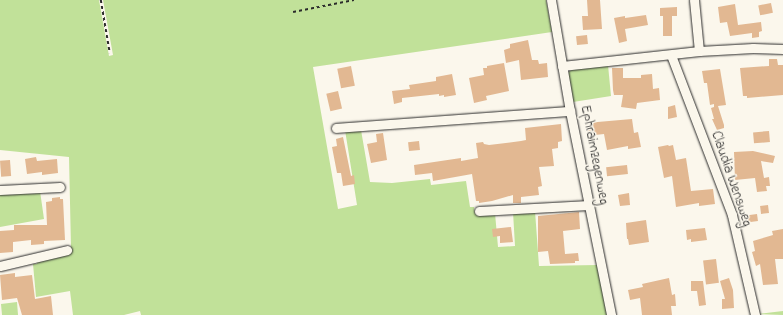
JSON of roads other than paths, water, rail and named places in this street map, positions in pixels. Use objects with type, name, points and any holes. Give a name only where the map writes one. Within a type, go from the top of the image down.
[{"type":"street","name":"Ephraimzegenweg","points":[[551,0],[570,111],[611,315]]},
{"type":"street","points":[[694,0],[699,52]]},
{"type":"street","points":[[562,66],[699,52],[753,48],[783,49]]},
{"type":"street","name":"Claudia Wensweg","points":[[671,55],[732,215],[754,315]]},
{"type":"street","points":[[336,128],[570,111]]},
{"type":"street","points":[[0,190],[60,188]]},
{"type":"street","points":[[479,211],[589,205]]},
{"type":"street","points":[[0,266],[67,250]]}]
